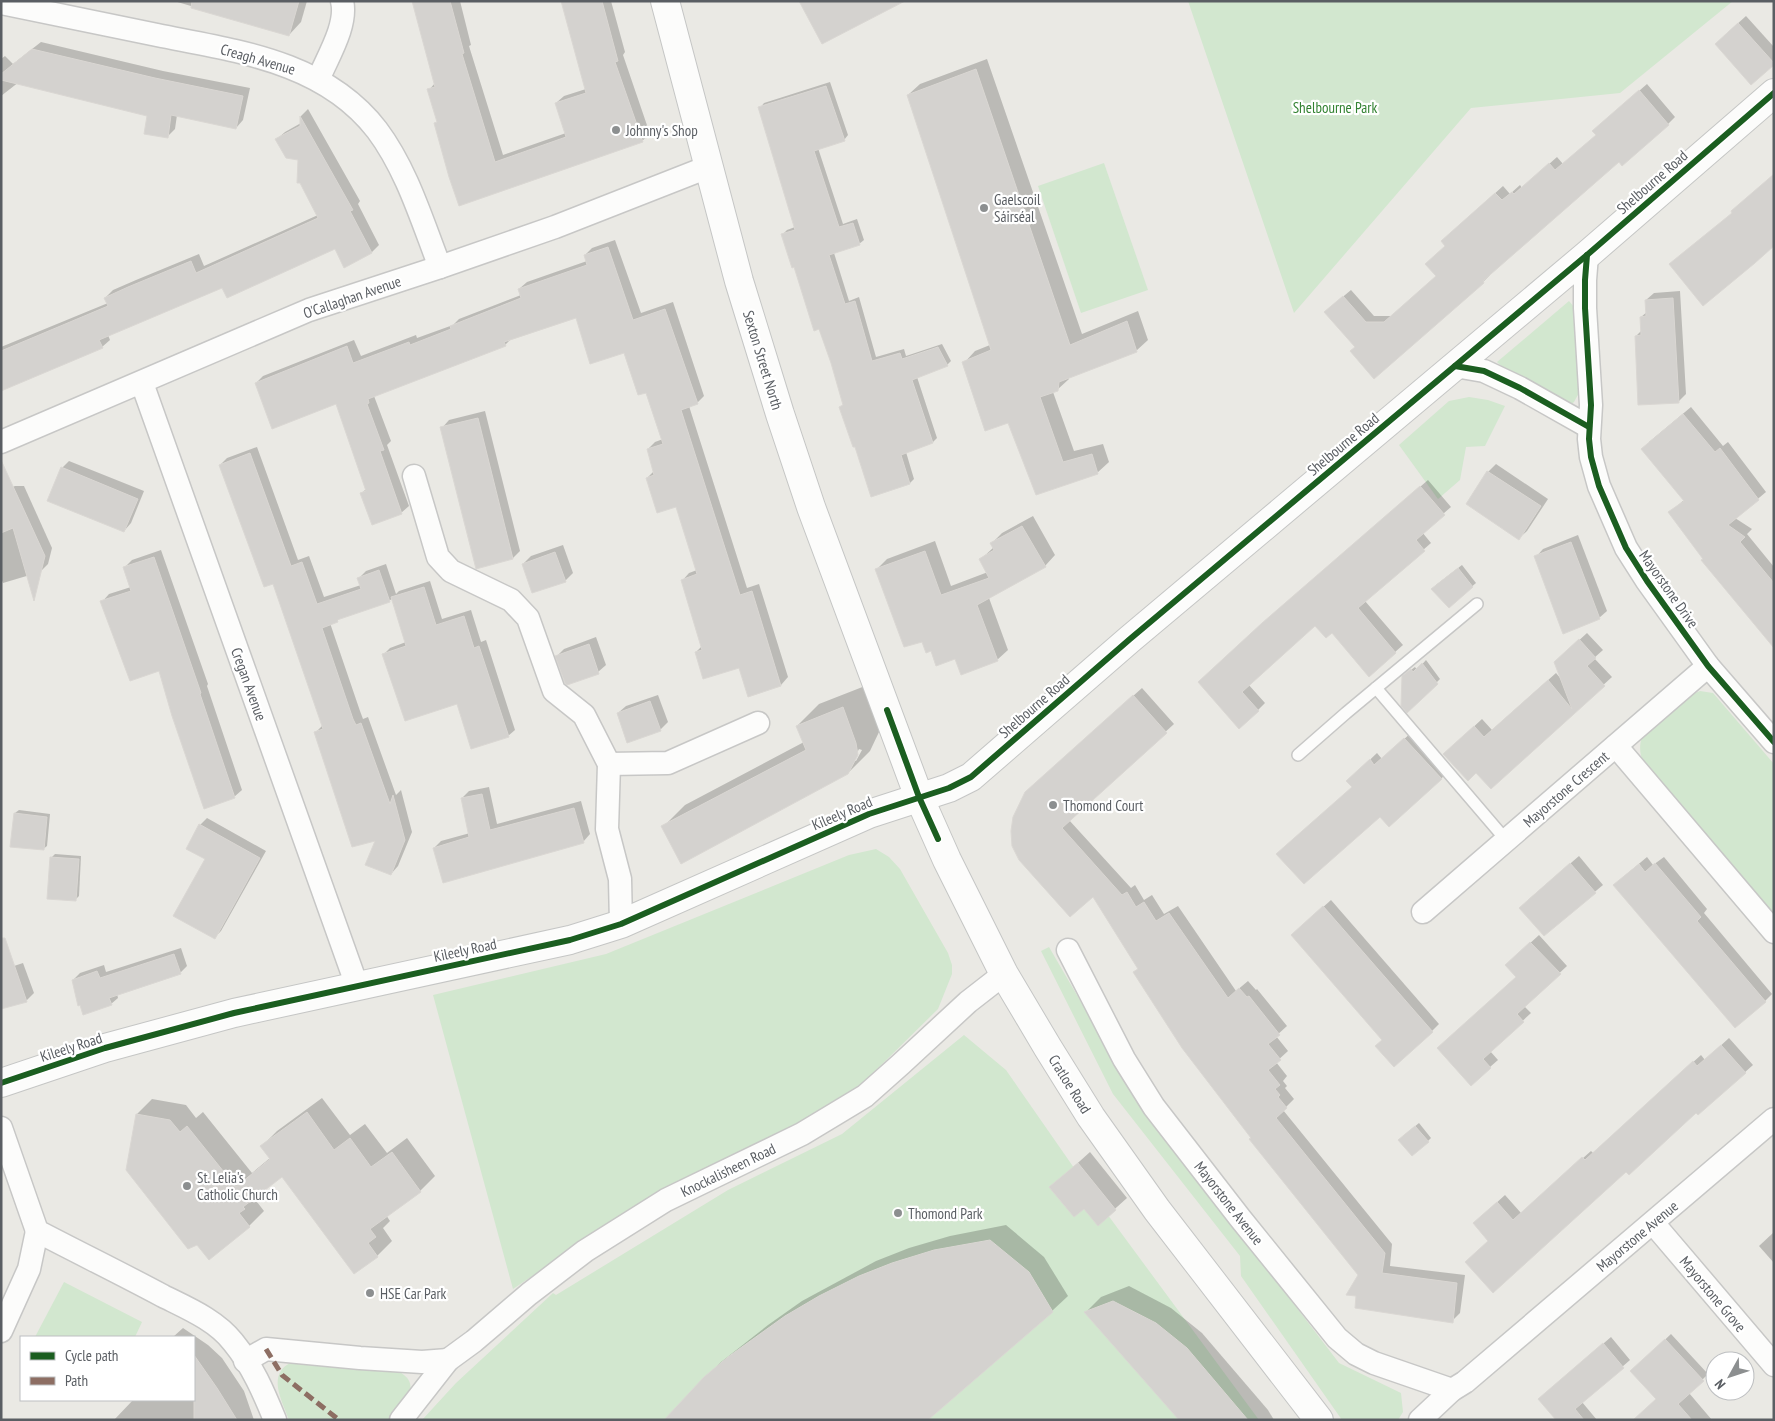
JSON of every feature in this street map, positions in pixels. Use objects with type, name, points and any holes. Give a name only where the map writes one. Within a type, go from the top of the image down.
[{"type":"main road","name":"Sexton Street North","points":[[665,1],[739,281],[789,442],[811,507],[887,710]]},
{"type":"main road","name":"Shelbourne Road","points":[[919,797],[949,788],[972,777],[1130,639],[1587,256],[1774,93]]},
{"type":"main road","name":"Cratloe Road","points":[[887,710],[919,797],[955,877],[1004,974],[1048,1048],[1091,1117],[1162,1217],[1318,1420]]},
{"type":"main road","name":"Kileely Road","points":[[1,1083],[105,1048],[234,1013],[570,940],[621,924],[869,814],[919,797]]},
{"type":"street","points":[[318,80],[340,30],[343,17],[342,1]]},
{"type":"street","name":"Creagh Avenue","points":[[1,3],[251,54],[286,65],[333,89],[376,129],[386,144],[405,180],[440,267]]},
{"type":"street","name":"O'Callaghan Avenue","points":[[1,442],[309,310],[555,227],[708,167]]},
{"type":"street","name":"Mayorstone Drive","points":[[1587,256],[1585,308],[1591,405],[1589,427],[1591,457],[1599,486],[1626,548],[1647,581],[1708,666],[1774,742]]},
{"type":"street","points":[[1455,366],[1484,371],[1520,388],[1589,427]]},
{"type":"street","name":"Cregan Avenue","points":[[142,382],[357,986]]},
{"type":"street","points":[[414,476],[438,557],[451,571],[511,600],[528,618],[554,691],[584,714],[609,764],[607,830],[620,879],[621,924]]},
{"type":"street","name":"Mayorstone Crescent","points":[[1423,912],[1708,666]]},
{"type":"street","points":[[609,764],[668,763],[758,722]]},
{"type":"street","points":[[1616,746],[1774,932]]},
{"type":"street","name":"Mayorstone Avenue","points":[[1068,950],[1124,1059],[1154,1107],[1336,1338],[1354,1353],[1374,1363],[1452,1390]]},
{"type":"street","name":"Knockalisheen Road","points":[[401,1420],[448,1360],[584,1251],[666,1200],[802,1134],[865,1096],[968,1002],[1004,974]]},
{"type":"street","name":"Mayorstone Avenue","points":[[1420,1420],[1452,1390],[1465,1382],[1774,1119]]},
{"type":"street","points":[[1,1128],[37,1231],[29,1268],[1,1331]]},
{"type":"street","name":"Mayorstone Grove","points":[[1652,1223],[1774,1365]]},
{"type":"street","points":[[37,1231],[200,1315],[218,1327],[233,1342],[263,1390],[275,1420]]},
{"type":"street","points":[[245,1361],[266,1349],[422,1362],[448,1360]]},
{"type":"lane","points":[[1298,756],[1477,604]]},
{"type":"lane","points":[[1376,688],[1506,840]]},
{"type":"green space","name":"Shelbourne Park","points":[[1188,1],[1733,1],[1620,93],[1471,108],[1294,313]]},
{"type":"green space","points":[[1104,163],[1148,290],[1081,313],[1038,186]]},
{"type":"green space","points":[[1569,301],[1574,307],[1580,391],[1574,402],[1570,405],[1497,362]]},
{"type":"green space","points":[[1469,397],[1488,400],[1505,406],[1485,446],[1466,447],[1460,480],[1438,499],[1399,445],[1449,401]]},
{"type":"green space","points":[[1700,691],[1713,693],[1774,764],[1774,918],[1645,768],[1643,763],[1640,747],[1643,734],[1690,695]]},
{"type":"green space","points":[[876,849],[889,857],[900,869],[948,953],[952,965],[952,974],[938,1009],[863,1083],[789,1129],[660,1190],[513,1289],[433,995],[606,954],[849,855]]},
{"type":"green space","points":[[1049,947],[1138,1100],[1339,1363],[1401,1393],[1403,1412],[1398,1420],[1342,1420],[1241,1276],[1240,1256],[1113,1094],[1041,951]]},
{"type":"green space","name":"Thomond Park","points":[[964,1035],[1006,1070],[1088,1188],[1259,1420],[422,1420],[456,1383],[553,1293],[556,1295],[728,1190],[842,1134]]},
{"type":"green space","points":[[64,1282],[142,1322],[135,1336],[36,1336]]},
{"type":"green space","points":[[292,1362],[396,1370],[405,1375],[411,1387],[406,1400],[391,1420],[289,1420],[280,1396],[278,1380],[284,1367]]},
{"type":"building","points":[[192,1],[299,1],[289,36],[191,8]]},
{"type":"building","points":[[412,1],[450,1],[464,53],[462,54],[495,162],[566,137],[555,103],[586,93],[561,1],[602,1],[618,61],[615,62],[643,142],[459,206],[434,123],[437,122],[427,89],[435,87]]},
{"type":"building","points":[[799,1],[905,1],[822,44]]},
{"type":"building","points":[[1738,23],[1774,63],[1751,85],[1715,44]]},
{"type":"building","points":[[32,49],[155,78],[243,96],[236,129],[171,115],[168,138],[144,134],[147,116],[1,80],[1,74]]},
{"type":"building","name":"Gaelscoil Sáirséal","points":[[976,69],[1070,345],[1127,321],[1137,352],[1059,382],[1058,391],[1040,397],[1063,462],[1092,454],[1098,474],[1036,495],[1008,423],[985,431],[962,362],[991,350],[907,95]]},
{"type":"building","points":[[826,86],[845,141],[814,151],[839,227],[853,223],[860,245],[829,255],[845,304],[855,301],[872,361],[900,353],[902,359],[938,347],[948,366],[912,380],[933,443],[901,455],[910,484],[871,497],[855,447],[853,447],[839,407],[843,405],[831,363],[819,329],[814,331],[794,267],[792,268],[781,234],[795,230],[758,107]]},
{"type":"building","points":[[1639,90],[1669,125],[1622,166],[1619,162],[1374,379],[1350,351],[1355,347],[1324,312],[1343,296],[1366,322],[1384,322],[1436,276],[1425,264],[1445,246],[1441,241],[1495,193],[1502,200],[1512,192],[1514,194],[1549,163],[1555,170],[1596,135],[1592,131]]},
{"type":"building","points":[[300,116],[353,210],[350,211],[372,253],[344,268],[335,249],[227,298],[222,288],[99,340],[103,348],[1,391],[1,351],[108,306],[104,298],[128,287],[191,261],[196,273],[318,218],[300,183],[297,183],[298,160],[286,158],[275,139],[300,126]]},
{"type":"building","points":[[1774,174],[1774,246],[1703,306],[1669,264],[1732,213],[1731,211]]},
{"type":"building","points":[[608,247],[633,320],[665,309],[698,404],[681,410],[740,595],[752,591],[781,686],[748,697],[739,668],[703,679],[695,652],[702,650],[681,580],[697,574],[676,507],[657,513],[646,478],[654,475],[647,449],[663,444],[646,393],[638,395],[624,353],[590,364],[576,318],[504,342],[506,346],[368,399],[369,403],[367,404],[384,450],[380,451],[402,514],[372,525],[360,493],[366,491],[336,404],[272,429],[255,383],[347,346],[353,363],[409,342],[410,345],[451,329],[450,326],[521,298],[518,289],[587,265],[584,255]]},
{"type":"building","points":[[1673,298],[1679,403],[1638,405],[1635,336],[1641,335],[1640,317],[1646,316],[1645,300]]},
{"type":"building","points":[[1683,414],[1715,452],[1720,448],[1759,500],[1728,525],[1745,537],[1740,542],[1774,583],[1774,648],[1701,560],[1703,559],[1668,512],[1684,501],[1641,449]]},
{"type":"building","points":[[478,418],[513,559],[476,569],[440,427]]},
{"type":"building","points":[[250,453],[291,566],[302,562],[317,604],[361,589],[357,578],[379,570],[390,602],[337,620],[338,622],[322,628],[353,719],[356,725],[361,723],[390,804],[393,795],[405,840],[391,875],[365,865],[375,841],[352,847],[314,732],[323,729],[273,584],[264,587],[219,465]]},
{"type":"building","points":[[1,460],[45,556],[34,601],[13,528],[1,533]]},
{"type":"building","points":[[61,467],[138,499],[124,532],[47,501]]},
{"type":"building","points":[[1487,471],[1541,506],[1519,540],[1466,504]]},
{"type":"building","points":[[1420,486],[1445,515],[1416,540],[1425,551],[1358,608],[1396,653],[1369,677],[1332,633],[1326,638],[1315,626],[1242,692],[1259,711],[1239,729],[1198,682],[1262,623]]},
{"type":"building","points":[[1022,526],[1046,567],[977,605],[998,661],[961,675],[955,659],[936,666],[931,651],[926,653],[922,642],[904,647],[875,569],[925,551],[941,595],[989,578],[979,559],[994,550],[990,543]]},
{"type":"building","points":[[1571,542],[1600,619],[1563,634],[1534,556]]},
{"type":"building","points":[[555,552],[566,582],[532,593],[522,564]]},
{"type":"building","points":[[154,557],[235,798],[204,809],[172,716],[159,671],[130,681],[100,601],[131,591],[123,567]]},
{"type":"building","points":[[1458,568],[1473,587],[1449,608],[1431,589]]},
{"type":"building","points":[[424,587],[436,625],[464,616],[474,648],[479,646],[509,737],[471,749],[457,704],[405,721],[382,654],[406,646],[391,597]]},
{"type":"building","points":[[1579,639],[1596,658],[1587,666],[1605,686],[1491,789],[1476,773],[1468,781],[1443,754],[1474,726],[1484,737],[1548,680],[1572,709],[1554,662]]},
{"type":"building","points":[[589,644],[599,674],[567,685],[555,656]]},
{"type":"building","points":[[1422,663],[1438,684],[1407,713],[1401,706],[1402,676],[1411,669],[1413,672]]},
{"type":"building","points":[[1133,695],[1167,733],[1062,828],[1122,895],[1127,892],[1136,907],[1144,902],[1156,921],[1169,913],[1228,998],[1239,988],[1247,997],[1249,996],[1280,1035],[1268,1044],[1281,1060],[1268,1070],[1280,1085],[1275,1089],[1280,1095],[1278,1097],[1287,1108],[1276,1118],[1385,1253],[1382,1273],[1457,1283],[1453,1323],[1355,1308],[1356,1296],[1346,1295],[1358,1275],[1249,1139],[1251,1138],[1182,1048],[1133,972],[1138,969],[1093,897],[1070,917],[1019,860],[1012,846],[1011,831],[1013,817],[1025,792]]},
{"type":"building","points":[[650,701],[661,731],[627,743],[617,713]]},
{"type":"building","points":[[843,707],[856,743],[858,755],[848,774],[681,864],[661,826],[806,750],[796,726]]},
{"type":"building","points":[[1404,738],[1442,779],[1389,827],[1380,817],[1304,884],[1276,854],[1352,787],[1346,781],[1370,759],[1374,765]]},
{"type":"building","points":[[482,794],[490,830],[574,808],[584,843],[443,883],[433,848],[469,837],[461,798]]},
{"type":"building","points":[[14,813],[47,817],[44,850],[10,847]]},
{"type":"building","points":[[199,824],[260,858],[215,939],[173,916],[205,859],[186,849]]},
{"type":"building","points":[[50,857],[79,859],[76,901],[47,899]]},
{"type":"building","points":[[1570,863],[1596,893],[1544,936],[1519,908]]},
{"type":"building","points":[[1655,863],[1701,917],[1697,921],[1766,1002],[1735,1028],[1613,885],[1639,864],[1645,872]]},
{"type":"building","points":[[1323,906],[1433,1032],[1394,1067],[1375,1046],[1382,1040],[1291,935]]},
{"type":"building","points":[[1,938],[5,938],[27,1002],[1,1009]]},
{"type":"building","points":[[1530,942],[1561,974],[1517,1014],[1524,1022],[1483,1059],[1491,1068],[1471,1086],[1437,1048],[1516,977],[1505,965]]},
{"type":"building","points":[[174,954],[181,974],[109,998],[112,1005],[83,1015],[80,1005],[78,1006],[72,980],[97,971],[100,978]]},
{"type":"building","points":[[1721,1045],[1746,1073],[1698,1115],[1696,1113],[1629,1175],[1626,1172],[1493,1293],[1465,1262],[1488,1241],[1473,1223],[1497,1202],[1513,1220],[1582,1157],[1585,1160],[1693,1061],[1697,1066]]},
{"type":"building","points":[[307,1112],[334,1150],[350,1138],[371,1167],[392,1152],[421,1192],[370,1229],[376,1237],[368,1243],[378,1257],[354,1274],[282,1177],[243,1207],[245,1209],[239,1213],[250,1227],[209,1260],[197,1245],[188,1249],[126,1170],[136,1114],[170,1120],[180,1132],[187,1126],[236,1187],[270,1159],[260,1146]]},
{"type":"building","points":[[1415,1126],[1429,1142],[1412,1156],[1398,1140]]},
{"type":"building","points":[[1078,1163],[1116,1210],[1098,1226],[1084,1209],[1074,1217],[1049,1187]]},
{"type":"building","name":"Thomond Park","points":[[990,1240],[1029,1272],[1053,1312],[928,1420],[664,1420],[704,1377],[728,1357],[785,1316],[819,1296],[859,1276],[892,1263],[934,1250]]},
{"type":"building","points":[[1113,1301],[1156,1323],[1187,1348],[1248,1420],[1179,1420],[1084,1312]]},
{"type":"building","points":[[1665,1339],[1704,1381],[1678,1404],[1692,1420],[1633,1420],[1656,1399],[1630,1371]]},
{"type":"building","points":[[1603,1343],[1624,1368],[1575,1409],[1584,1420],[1556,1420],[1538,1399]]},
{"type":"building","points":[[195,1356],[237,1420],[194,1420],[195,1401]]},
{"type":"marked path","points":[[266,1349],[282,1375],[339,1420]]},
{"type":"cycle path","points":[[1,1083],[105,1048],[234,1013],[570,940],[621,924],[869,814],[949,788],[971,777],[1130,639],[1587,255],[1774,93]]},
{"type":"cycle path","points":[[1587,255],[1585,308],[1591,405],[1589,439],[1591,457],[1599,486],[1626,548],[1647,581],[1708,666],[1774,742]]},
{"type":"cycle path","points":[[1455,366],[1484,371],[1520,388],[1589,427]]},
{"type":"cycle path","points":[[887,710],[919,797],[938,839]]},
{"type":"place","name":"Johnny's Shop","points":[[616,130]]},
{"type":"place","name":"Gaelscoil Sáirséal","points":[[984,208]]},
{"type":"place","name":"Thomond Court","points":[[1053,805]]},
{"type":"place","name":"St. Lelia's Catholic Church","points":[[187,1186]]},
{"type":"place","name":"Thomond Park","points":[[898,1213]]},
{"type":"place","name":"HSE Car Park","points":[[370,1293]]}]
